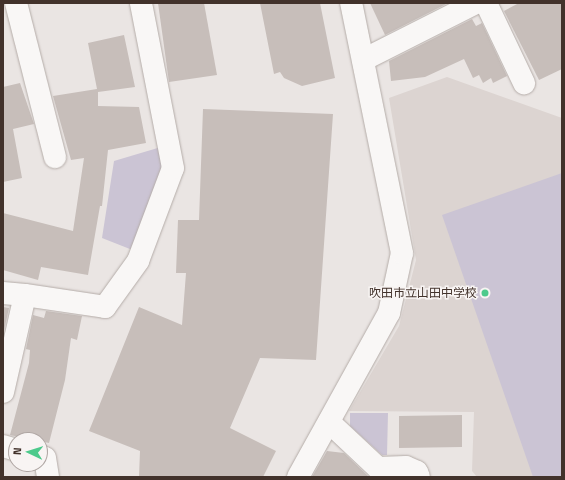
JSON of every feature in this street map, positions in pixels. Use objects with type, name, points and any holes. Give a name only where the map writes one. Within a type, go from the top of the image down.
[{"type":"street","points":[[16,3],[55,157]]},
{"type":"street","points":[[3,293],[105,306],[138,261],[173,168],[141,3]]},
{"type":"street","points":[[298,477],[389,313],[402,253],[351,3]]},
{"type":"street","points":[[362,60],[476,3]]},
{"type":"street","points":[[486,3],[524,83]]},
{"type":"street","points":[[3,392],[25,295]]},
{"type":"street","points":[[329,422],[377,472],[406,467],[417,472],[419,477]]},
{"type":"shaded area","name":"吹田市立山田中学校","points":[[447,77],[562,118],[562,477],[477,477],[472,471],[474,412],[349,411],[399,326],[416,260],[389,98]]},
{"type":"shaded area","points":[[161,147],[166,160],[135,251],[102,238],[114,161]]},
{"type":"shaded area","points":[[562,173],[562,477],[533,477],[442,215]]},
{"type":"shaded area","points":[[350,413],[388,413],[387,455],[382,455],[350,426]]},
{"type":"building","points":[[158,3],[204,3],[217,75],[169,82]]},
{"type":"building","points":[[260,3],[320,3],[335,78],[302,86],[284,78],[280,72],[274,74]]},
{"type":"building","points":[[370,3],[445,3],[446,4],[385,35]]},
{"type":"building","points":[[519,3],[562,3],[562,69],[539,80],[504,11]]},
{"type":"building","points":[[472,19],[476,26],[482,23],[507,76],[493,83],[491,78],[483,83],[479,75],[473,78],[464,59],[425,77],[391,81],[389,61]]},
{"type":"building","points":[[124,35],[135,87],[98,92],[98,106],[139,107],[146,143],[108,150],[102,206],[100,206],[88,275],[41,267],[38,280],[3,270],[3,213],[73,231],[84,158],[71,160],[53,96],[97,89],[88,43]]},
{"type":"building","points":[[20,83],[34,124],[13,129],[22,178],[3,182],[3,87]]},
{"type":"building","points":[[203,109],[333,114],[316,360],[260,358],[230,428],[276,451],[263,477],[139,477],[140,451],[89,431],[139,307],[182,325],[186,273],[176,273],[178,220],[199,220]]},
{"type":"building","points":[[3,307],[9,308],[3,335]]},
{"type":"building","points":[[46,311],[82,316],[77,340],[71,338],[65,380],[49,443],[48,432],[11,432],[29,363],[30,350],[26,349],[33,315],[44,318]]},
{"type":"building","points":[[462,415],[462,447],[399,448],[399,416]]},
{"type":"building","points":[[327,451],[344,453],[369,477],[312,477]]},
{"type":"place","name":"吹田市立山田中学校","points":[[485,293]]}]
